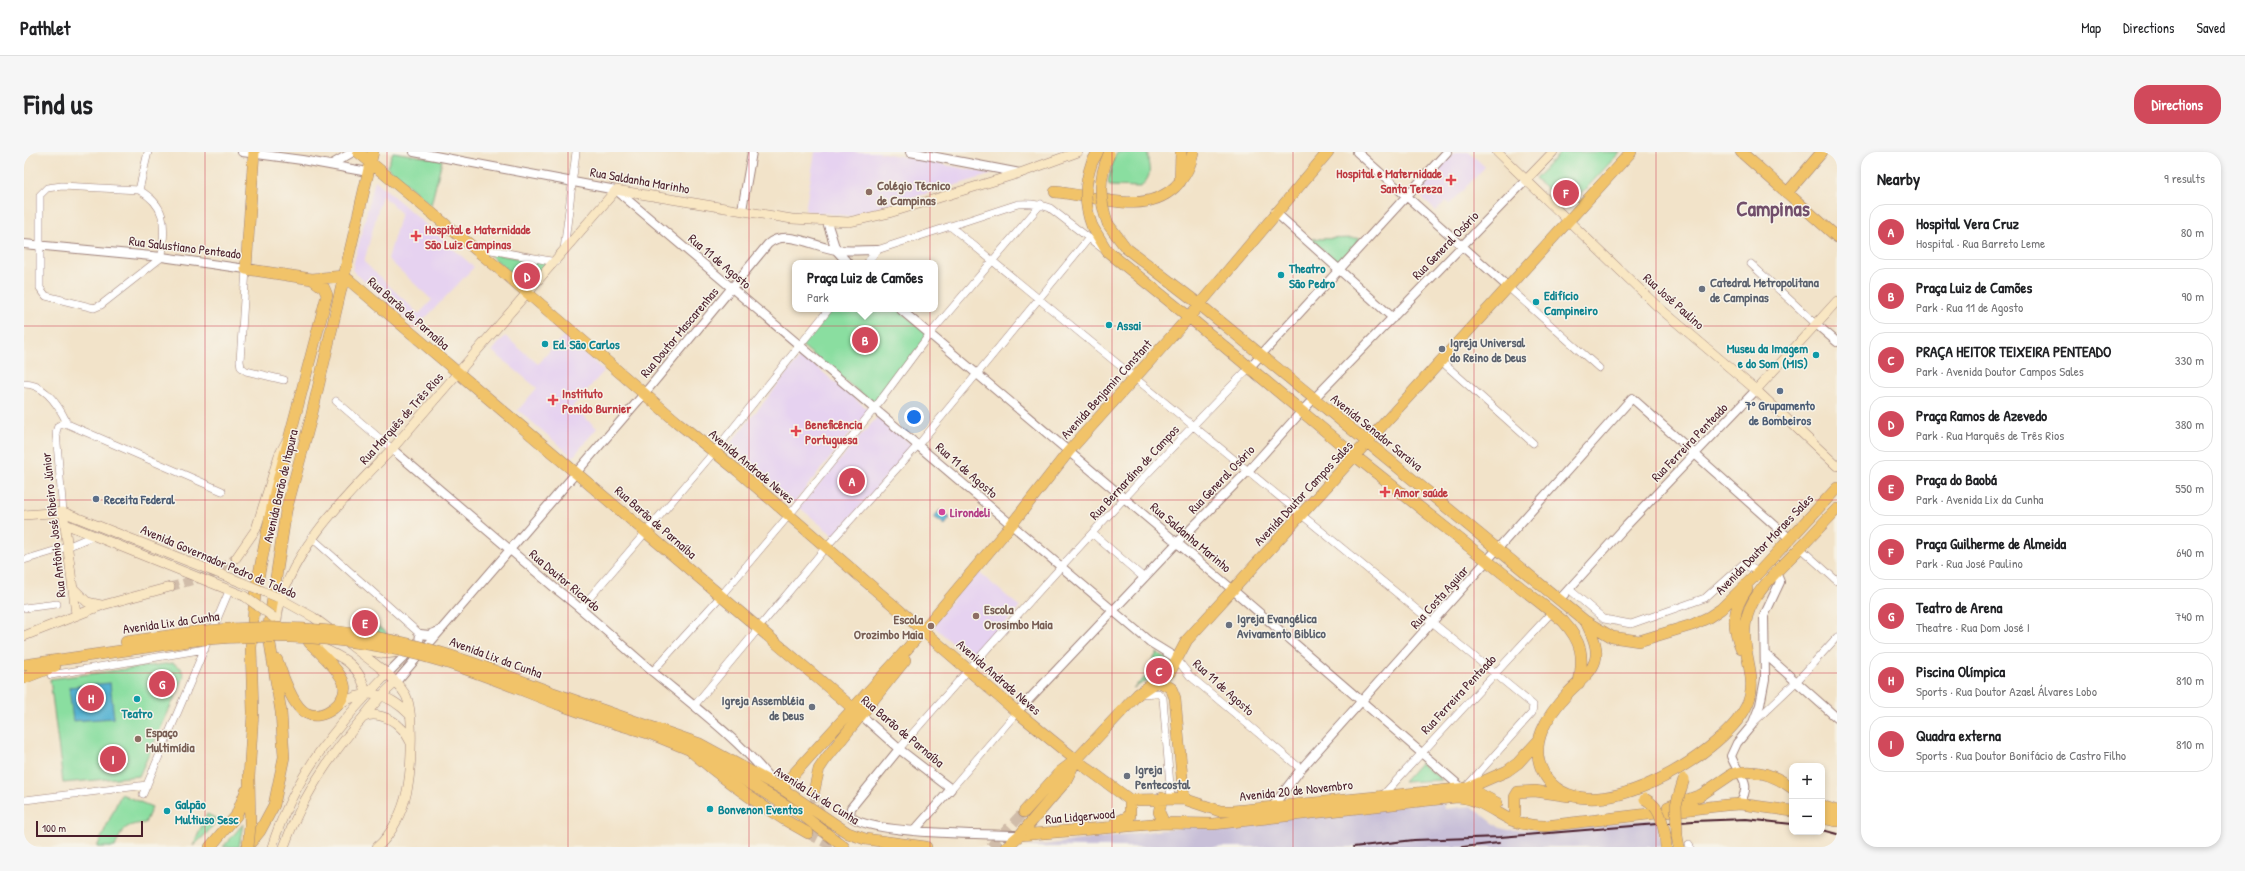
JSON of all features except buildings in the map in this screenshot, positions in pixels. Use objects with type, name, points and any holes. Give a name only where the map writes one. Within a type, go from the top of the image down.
[{"type":"main road","name":"Avenida Andrade Neves","points":[[358,152],[528,293],[644,394],[789,515],[1018,712],[1076,760],[1130,800]]},
{"type":"main road","name":"Rua Saldanha Marinho","points":[[616,190],[792,219],[827,222],[866,220],[1020,173],[1078,152]]},
{"type":"main road","points":[[1180,183],[1181,152]]},
{"type":"main road","points":[[1055,192],[1125,203],[1142,203],[1163,197],[1180,183],[1190,167],[1193,152]]},
{"type":"main road","name":"Avenida Benjamin Constant","points":[[777,785],[908,648],[1012,524],[1069,451],[1189,317],[1328,152]]},
{"type":"main road","name":"Rua José Paulino","points":[[1497,152],[1661,309],[1756,390],[1837,466]]},
{"type":"main road","name":"Rua General Osório","points":[[1526,180],[1554,152]]},
{"type":"main road","name":"Avenida Doutor Campos Sales","points":[[1024,812],[1060,772],[1076,760],[1138,694],[1156,680],[1170,672],[1176,658],[1187,640],[1355,456],[1368,444],[1441,361],[1631,152]]},
{"type":"main road","points":[[1741,152],[1837,237]]},
{"type":"main road","points":[[1787,193],[1822,152]]},
{"type":"main road","points":[[246,269],[254,153]]},
{"type":"main road","name":"Avenida Senador Saraiva","points":[[1106,153],[1092,162],[1085,188],[1086,204],[1092,226],[1107,251],[1302,410],[1355,456],[1563,621],[1577,640],[1582,652],[1579,682]]},
{"type":"main road","name":"Avenida Senador Saraiva","points":[[1106,153],[1102,170],[1100,193],[1108,224],[1126,248],[1199,304],[1368,444],[1499,548],[1585,621],[1612,638],[1639,641],[1709,617]]},
{"type":"main road","name":"Avenida Barão de Itapura","points":[[248,847],[263,826],[274,805],[284,757],[282,718],[268,631],[286,511],[310,422],[343,276],[371,162]]},
{"type":"main road","name":"Rua Marquês de Três Rios","points":[[275,618],[279,598],[311,537],[392,449],[556,262],[616,190]]},
{"type":"main road","name":"Rua Salustiano Penteado","points":[[246,269],[312,279],[343,276]]},
{"type":"main road","name":"Rua Barão de Parnaíba","points":[[343,276],[646,531],[720,596],[861,715]]},
{"type":"main road","name":"Avenida Barão de Itapura","points":[[249,777],[253,712],[251,648],[253,614],[270,517],[288,440],[326,295],[324,288],[312,279]]},
{"type":"main road","name":"Rua Ferreira Penteado","points":[[1756,390],[1837,301]]},
{"type":"main road","points":[[236,558],[256,529],[279,455],[288,440]]},
{"type":"main road","name":"Avenida Doutor Moraes Sales","points":[[1709,617],[1721,609],[1759,572],[1837,488]]},
{"type":"main road","points":[[1684,844],[1676,805],[1679,792],[1691,768],[1702,754],[1739,718],[1746,707],[1750,690],[1748,665],[1743,638],[1747,614],[1755,599],[1776,572],[1837,509]]},
{"type":"main road","name":"Avenida Governador Pedro de Toledo","points":[[24,515],[63,512],[279,598],[313,617],[396,682],[406,696],[410,718],[411,743],[407,791],[396,820],[377,847]]},
{"type":"main road","name":"Rua Antônio José Ribeiro Júnior","points":[[63,512],[76,614]]},
{"type":"main road","name":"Avenida Governador Pedro de Toledo","points":[[64,524],[95,535],[244,596],[309,642],[340,657],[356,668],[363,681],[366,696]]},
{"type":"main road","points":[[1748,665],[1735,632],[1734,623],[1738,605],[1759,572]]},
{"type":"main road","points":[[24,636],[76,614],[170,587]]},
{"type":"main road","points":[[73,588],[86,602],[103,605]]},
{"type":"main road","points":[[1585,621],[1593,636],[1596,654],[1595,662],[1552,712],[1543,727],[1539,740],[1538,756],[1544,774],[1552,783],[1586,799]]},
{"type":"main road","points":[[268,631],[280,667],[300,708],[305,713],[314,715],[329,711],[353,697],[382,695],[394,700],[410,718]]},
{"type":"main road","name":"Avenida Lix da Cunha","points":[[24,665],[110,652],[195,636]]},
{"type":"main road","name":"Avenida Lix da Cunha","points":[[24,658],[195,636],[294,636],[372,645],[441,661],[559,699],[598,714],[700,744],[777,785],[848,833],[865,839],[926,847]]},
{"type":"main road","points":[[341,638],[372,652],[382,654],[394,654],[414,646]]},
{"type":"main road","points":[[309,642],[342,678],[344,689],[339,704]]},
{"type":"main road","name":"Avenida Benjamin Constant","points":[[814,791],[819,769],[824,760],[902,666],[908,648]]},
{"type":"main road","points":[[24,678],[56,665],[110,652]]},
{"type":"main road","points":[[272,847],[284,812],[318,751],[387,674]]},
{"type":"main road","points":[[1156,680],[1171,688],[1175,698],[1184,799]]},
{"type":"main road","points":[[284,847],[300,807],[340,743],[382,695],[396,682]]},
{"type":"main road","points":[[361,720],[373,715],[383,716],[400,726],[411,743]]},
{"type":"main road","name":"Avenida Lix da Cunha","points":[[622,721],[692,752],[705,756],[748,781],[804,817],[844,847]]},
{"type":"main road","points":[[1465,788],[1507,771],[1518,763],[1539,740]]},
{"type":"main road","name":"Avenida Lix da Cunha","points":[[692,752],[742,794],[780,818],[808,833]]},
{"type":"main road","points":[[1515,814],[1516,794],[1522,791],[1535,791],[1586,799],[1625,793],[1667,775],[1702,754]]},
{"type":"main road","name":"Avenida Doutor Campos Sales","points":[[1020,835],[1065,782],[1076,760]]},
{"type":"main road","points":[[1465,788],[1515,814],[1531,818],[1558,818],[1670,807],[1692,799],[1732,774],[1740,772],[1764,774],[1789,786]]},
{"type":"main road","points":[[248,847],[250,826],[249,777]]},
{"type":"main road","points":[[210,847],[236,816],[244,801],[249,777]]},
{"type":"main road","name":"Avenida 20 de Novembro","points":[[1142,825],[1164,823],[1213,824],[1274,812],[1382,795],[1465,788]]},
{"type":"main road","points":[[1625,793],[1645,798],[1655,806],[1662,819],[1666,847]]},
{"type":"main road","name":"Avenida 20 de Novembro","points":[[1130,800],[1166,798],[1184,799],[1220,811],[1274,812],[1449,797],[1471,799],[1512,820],[1533,826],[1545,826],[1740,804]]},
{"type":"main road","points":[[1164,823],[1159,812],[1166,798]]},
{"type":"main road","points":[[1095,829],[1128,818],[1131,813],[1130,800]]},
{"type":"main road","points":[[1740,804],[1789,812]]},
{"type":"main road","points":[[1825,807],[1837,811]]},
{"type":"main road","points":[[1825,819],[1837,821]]},
{"type":"main road","name":"Rua Lidgerwood","points":[[1020,835],[1142,825]]},
{"type":"main road","points":[[1006,847],[1020,835]]},
{"type":"street","points":[[138,190],[148,152]]},
{"type":"street","points":[[242,152],[330,165],[371,162]]},
{"type":"street","points":[[330,165],[353,152]]},
{"type":"street","name":"Rua Saldanha Marinho","points":[[414,152],[616,190]]},
{"type":"street","points":[[564,252],[576,152]]},
{"type":"street","points":[[742,210],[752,152]]},
{"type":"street","points":[[910,152],[1020,173]]},
{"type":"street","points":[[1357,152],[1599,368]]},
{"type":"street","name":"Rua Bernardino de Campos","points":[[914,831],[867,824],[851,817],[851,808],[968,670],[1193,425],[1249,368],[1447,152]]},
{"type":"street","name":"Rua General Osório","points":[[914,831],[1018,712],[1113,610],[1248,471],[1302,410],[1315,399],[1526,180]]},
{"type":"street","points":[[62,186],[138,190],[147,195],[163,215],[165,232],[162,257],[101,305],[88,308],[46,296],[42,292],[38,280],[40,195],[45,190],[62,186]]},
{"type":"street","name":"Rua 11 de Agosto","points":[[616,190],[733,287],[874,409],[919,444],[1150,642],[1176,658],[1190,676],[1301,769]]},
{"type":"street","points":[[869,260],[877,250],[1018,204],[1041,204],[1050,208],[1107,251]]},
{"type":"street","points":[[652,672],[720,596],[789,515],[874,409],[929,335],[1041,204]]},
{"type":"street","points":[[1276,212],[1393,318]]},
{"type":"street","points":[[827,222],[836,250],[845,260]]},
{"type":"street","points":[[950,226],[1533,705],[1534,710],[1465,788]]},
{"type":"street","name":"Rua Doutor Mascarenhas","points":[[396,682],[644,394],[773,240],[785,237],[836,250],[877,250]]},
{"type":"street","points":[[694,706],[826,547],[919,444],[1089,238]]},
{"type":"street","name":"Rua Salustiano Penteado","points":[[24,244],[162,257],[246,269]]},
{"type":"street","points":[[470,246],[556,262]]},
{"type":"street","points":[[1751,264],[1837,342]]},
{"type":"street","points":[[246,269],[240,361],[241,366],[246,371],[284,380]]},
{"type":"street","points":[[581,608],[714,452],[827,312]]},
{"type":"street","name":"Rua Saldanha Marinho","points":[[903,312],[1465,788]]},
{"type":"street","points":[[1441,361],[1533,443]]},
{"type":"street","points":[[24,384],[39,387],[45,392],[63,413],[68,423],[222,491]]},
{"type":"street","name":"Rua Ferreira Penteado","points":[[1559,600],[1756,390]]},
{"type":"street","name":"Rua Costa Aguiar","points":[[1274,812],[1301,769],[1632,398],[1695,454]]},
{"type":"street","name":"Rua Doutor Ricardo","points":[[336,401],[510,550],[581,608],[652,672],[694,706],[762,767],[777,785]]},
{"type":"street","name":"Rua Antônio José Ribeiro Júnior","points":[[63,512],[56,432],[58,426],[68,423]]},
{"type":"street","points":[[1695,454],[1789,538]]},
{"type":"street","points":[[1093,534],[1144,578]]},
{"type":"street","points":[[24,560],[67,547],[95,535]]},
{"type":"street","points":[[311,537],[420,634],[429,635],[441,630]]},
{"type":"street","points":[[1800,548],[1837,581]]},
{"type":"street","points":[[1569,589],[1604,620],[1631,624],[1705,598],[1743,564],[1759,572]]},
{"type":"street","points":[[1752,725],[1762,697],[1765,679],[1764,616],[1781,582],[1776,572]]},
{"type":"street","points":[[143,794],[229,591]]},
{"type":"street","points":[[24,608],[56,604]]},
{"type":"street","name":"Rua Ferreira Penteado","points":[[1382,795],[1552,612]]},
{"type":"street","points":[[387,674],[420,640],[420,634]]},
{"type":"street","points":[[1740,804],[1746,786],[1740,772],[1731,758],[1732,751],[1752,725],[1797,681],[1837,637]]},
{"type":"street","points":[[51,675],[205,649]]},
{"type":"street","points":[[1765,654],[1837,718]]},
{"type":"street","points":[[1138,694],[1158,693],[1163,698],[1166,798]]},
{"type":"street","name":"Rua Barão de Parnaíba","points":[[861,715],[900,749],[951,789]]},
{"type":"street","points":[[25,800],[147,785]]},
{"type":"street","points":[[914,831],[1020,835]]},
{"type":"shaded area","name":"Colégio Técnico de Campinas","points":[[815,152],[878,152],[993,174],[851,216],[805,211]]},
{"type":"shaded area","name":"Hospital e Maternidade Santa Tereza","points":[[1455,152],[1469,152],[1485,167],[1450,204],[1446,201],[1436,211],[1417,193]]},
{"type":"shaded area","name":"Hospital e Maternidade São Luiz Campinas","points":[[375,180],[474,267],[416,328],[352,270]],"holes":[[[382,195],[401,213],[388,259],[432,300],[419,314],[364,262]]]},
{"type":"shaded area","name":"Instituto Penido Burnier","points":[[564,335],[604,371],[572,407],[597,428],[573,457],[518,410],[537,388],[492,351],[505,336],[538,364]]},
{"type":"shaded area","name":"Beneficência Portuguesa","points":[[802,355],[869,410],[794,503],[729,445]]},
{"type":"shaded area","points":[[879,415],[913,446],[834,536],[799,507]]},
{"type":"shaded area","name":"Escola Orosimbo Maia","points":[[977,571],[1020,607],[973,661],[932,625]]},
{"type":"shaded area","points":[[1443,801],[1444,809],[1471,806],[1500,828],[1509,830],[1544,829],[1658,819],[1661,847],[1026,847],[1144,832]]},
{"type":"green space","points":[[393,152],[442,160],[431,205],[387,167]]},
{"type":"green space","points":[[1117,152],[1148,152],[1149,174],[1148,178],[1141,187],[1110,186],[1108,182],[1114,157]]},
{"type":"green space","points":[[1561,152],[1620,152],[1568,208],[1535,179]]},
{"type":"green space","points":[[1360,238],[1339,266],[1311,239]]},
{"type":"green space","points":[[488,253],[551,264],[528,288]]},
{"type":"green space","points":[[829,312],[902,312],[929,335],[874,404],[800,344]]},
{"type":"green space","points":[[362,615],[387,633],[384,637],[354,630]]},
{"type":"green space","points":[[1157,653],[1167,659],[1172,668],[1133,688],[1148,675],[1151,663]]},
{"type":"green space","points":[[173,663],[181,668],[184,677],[139,776],[63,783],[50,679]]},
{"type":"green space","points":[[1420,763],[1442,780],[1403,782]]},
{"type":"green space","points":[[121,794],[152,807],[145,823],[128,826],[122,832],[115,847],[97,847]]},
{"type":"green space","points":[[207,814],[218,819],[206,834],[193,846]]},
{"type":"green space","points":[[243,824],[239,847],[223,847]]},
{"type":"water","points":[[940,510],[950,518],[945,525],[934,517]]},
{"type":"water","points":[[110,683],[114,718],[73,721],[69,687]]},
{"type":"tunnel","points":[[170,587],[211,575],[236,558]]},
{"type":"tunnel","points":[[814,791],[817,808],[835,839]]},
{"type":"tunnel","points":[[991,847],[1024,812]]},
{"type":"tunnel","points":[[808,833],[835,847]]},
{"type":"railway","points":[[1353,847],[1414,840],[1500,837],[1693,821],[1746,819],[1789,824]]},
{"type":"railway","points":[[1825,831],[1837,834]]},
{"type":"railway","points":[[1462,847],[1499,843]]},
{"type":"place","name":"Hospital e Maternidade Santa Tereza","points":[[1451,180]]},
{"type":"place","name":"Colégio Técnico de Campinas","points":[[869,192]]},
{"type":"place","name":"Praça Guilherme de Almeida","points":[[1566,193]]},
{"type":"place","name":"Hospital e Maternidade São Luiz Campinas","points":[[416,236]]},
{"type":"place","name":"Theatro São Pedro","points":[[1281,275]]},
{"type":"place","name":"Praça Ramos de Azevedo","points":[[527,276]]},
{"type":"place","name":"Catedral Metropolitana de Campinas","points":[[1702,289]]},
{"type":"place","name":"Edifício Campineiro","points":[[1536,302]]},
{"type":"place","name":"Assai","points":[[1109,325]]},
{"type":"place","name":"Praça Luiz de Camões","points":[[865,340]]},
{"type":"place","name":"Ed. São Carlos","points":[[545,344]]},
{"type":"place","name":"Igreja Universal do Reino de Deus","points":[[1442,349]]},
{"type":"place","name":"Museu da Imagem e do Som (MIS)","points":[[1816,355]]},
{"type":"place","name":"7º Grupamento de Bombeiros","points":[[1780,391]]},
{"type":"place","name":"Instituto Penido Burnier","points":[[553,400]]},
{"type":"place","name":"Beneficência Portuguesa","points":[[796,431]]},
{"type":"place","name":"Hospital Vera Cruz","points":[[852,481]]},
{"type":"place","name":"Amor saúde","points":[[1385,492]]},
{"type":"place","name":"Receita Federal","points":[[96,499]]},
{"type":"place","name":"Lirondeli","points":[[942,512]]},
{"type":"place","name":"Escola Orosimbo Maia","points":[[976,616]]},
{"type":"place","name":"Praça do Baobá","points":[[365,623]]},
{"type":"place","name":"Igreja Evangélica Avivamento Biblico","points":[[1229,625]]},
{"type":"place","name":"Escola Orozimbo Maia","points":[[931,626]]},
{"type":"place","name":"PRAÇA HEITOR TEIXEIRA PENTEADO","points":[[1159,671]]},
{"type":"place","name":"Teatro de Arena","points":[[162,684]]},
{"type":"place","name":"Piscina Olímpica","points":[[91,698]]},
{"type":"place","name":"Teatro","points":[[137,699]]},
{"type":"place","name":"Igreja Assembléia de Deus","points":[[812,707]]},
{"type":"place","name":"Espaço Multimídia","points":[[138,739]]},
{"type":"place","name":"Quadra externa","points":[[113,759]]},
{"type":"place","name":"Igreja Pentecostal","points":[[1127,776]]},
{"type":"place","name":"Bonvenon Eventos","points":[[710,809]]},
{"type":"place","name":"Galpão Multiuso Sesc","points":[[167,811]]},
{"type":"district","name":"Campinas","points":[[1773,209]]}]
